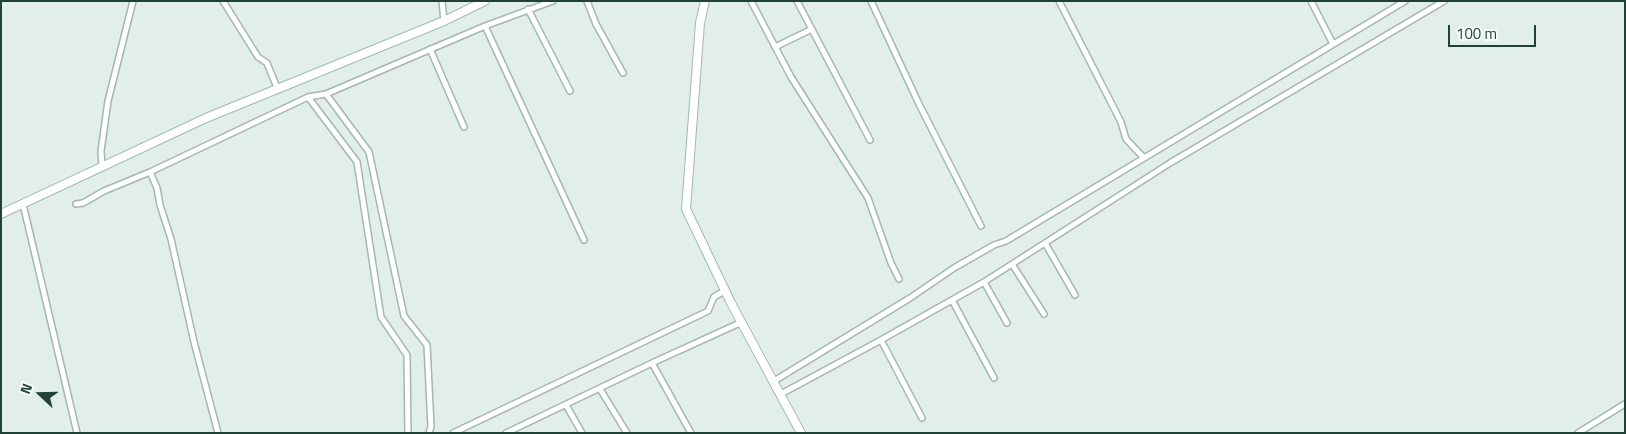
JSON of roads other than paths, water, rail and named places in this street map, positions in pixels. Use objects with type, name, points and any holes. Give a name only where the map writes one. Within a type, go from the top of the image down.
[{"type":"street","points":[[102,167],[101,151],[108,101],[133,1]]},
{"type":"street","points":[[223,1],[258,57],[267,63],[278,90]]},
{"type":"street","points":[[442,1],[444,21]]},
{"type":"street","points":[[1,214],[206,118],[444,21],[485,1]]},
{"type":"street","points":[[76,204],[83,203],[104,190],[150,172],[308,97],[326,94],[485,26],[553,1]]},
{"type":"street","points":[[587,1],[596,24],[623,73]]},
{"type":"street","points":[[705,1],[700,23],[686,209],[742,322],[801,433]]},
{"type":"street","points":[[751,1],[791,77],[868,198],[891,263],[899,279]]},
{"type":"street","points":[[798,1],[870,140]]},
{"type":"street","points":[[871,1],[919,104],[981,226]]},
{"type":"street","points":[[1059,1],[1121,122],[1126,139],[1144,158]]},
{"type":"street","points":[[1311,1],[1333,44]]},
{"type":"street","points":[[774,381],[910,298],[954,268],[994,245],[1006,241],[1405,1]]},
{"type":"street","points":[[781,394],[984,282],[1170,163],[1444,1]]},
{"type":"street","points":[[528,9],[570,91]]},
{"type":"street","points":[[485,26],[584,240]]},
{"type":"street","points":[[776,47],[812,29]]},
{"type":"street","points":[[430,49],[464,127]]},
{"type":"street","points":[[326,94],[370,152],[404,316],[427,345],[430,433]]},
{"type":"street","points":[[308,97],[357,162],[382,317],[407,355],[408,433]]},
{"type":"street","points":[[150,172],[157,188],[160,205],[171,239],[194,342],[218,433]]},
{"type":"street","points":[[22,204],[77,433]]},
{"type":"street","points":[[1045,243],[1075,295]]},
{"type":"street","points":[[1012,264],[1044,314]]},
{"type":"street","points":[[984,282],[1007,323]]},
{"type":"street","points":[[453,433],[708,311],[714,297],[726,290]]},
{"type":"street","points":[[952,300],[994,378]]},
{"type":"street","points":[[506,433],[742,322]]},
{"type":"street","points":[[881,340],[922,418]]},
{"type":"street","points":[[652,363],[691,433]]},
{"type":"street","points":[[600,389],[627,433]]},
{"type":"street","points":[[1578,433],[1625,404]]},
{"type":"street","points":[[566,405],[582,433]]}]
